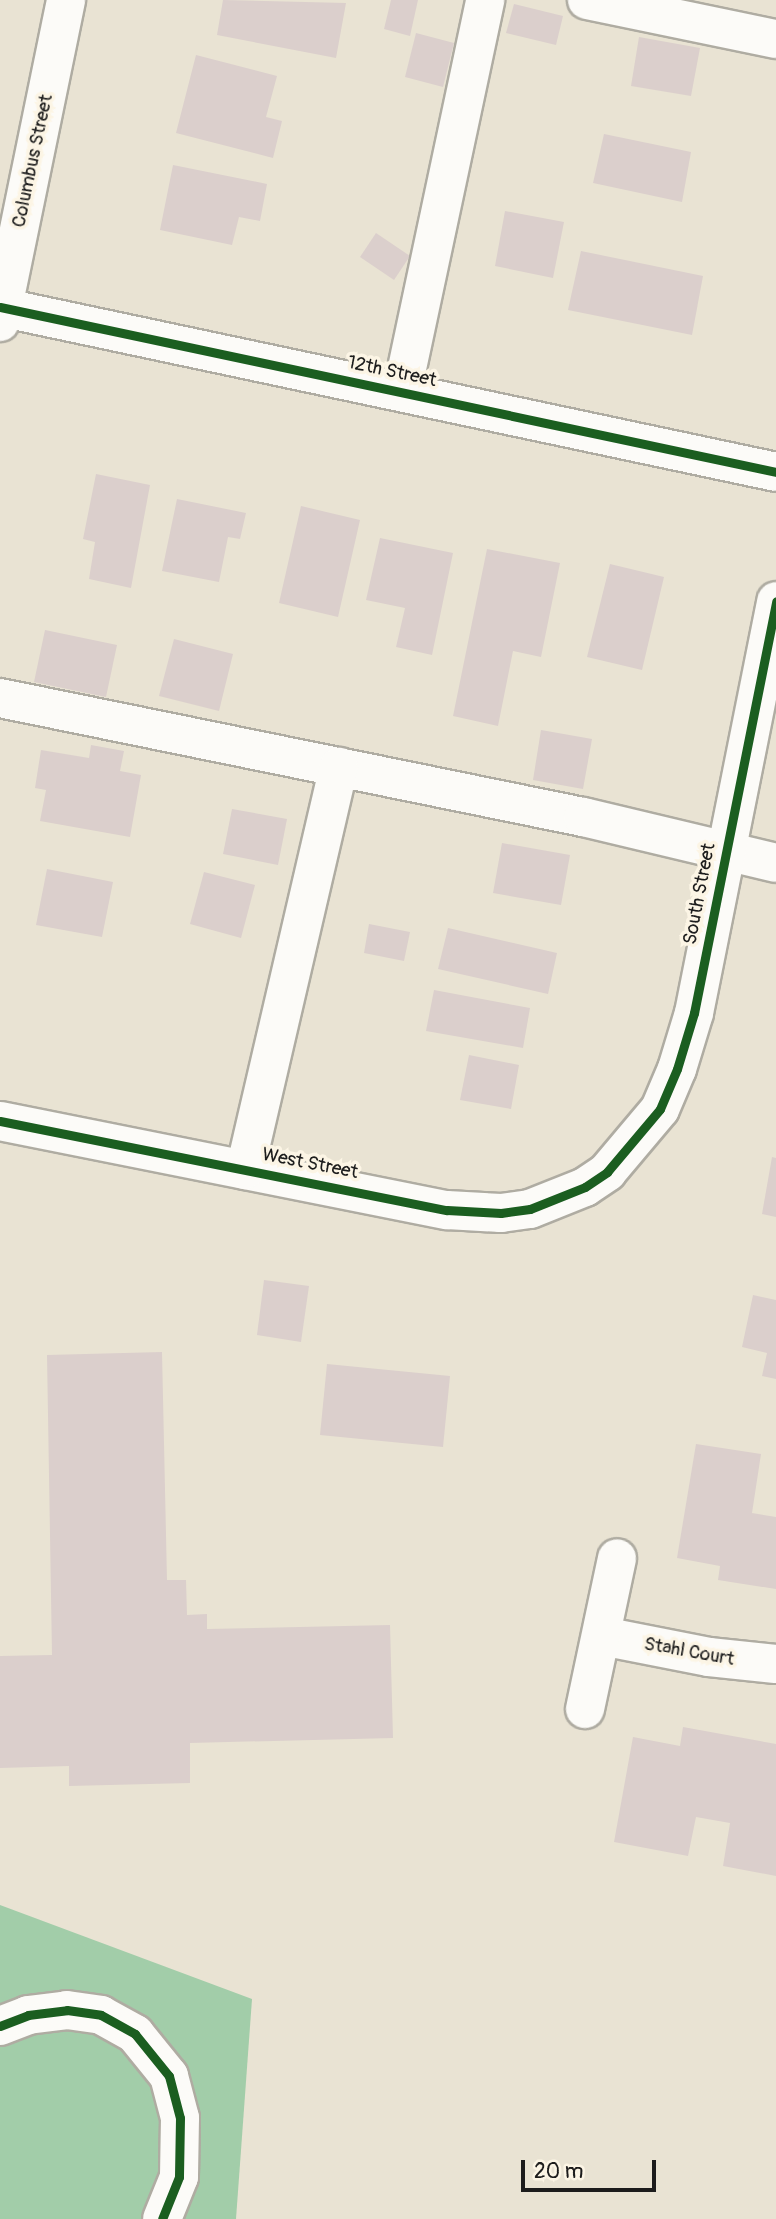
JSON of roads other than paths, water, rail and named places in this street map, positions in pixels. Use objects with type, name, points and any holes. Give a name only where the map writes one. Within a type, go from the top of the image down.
[{"type":"street","name":"Columbus Street","points":[[1,312],[66,0]]},
{"type":"street","points":[[402,392],[485,0]]},
{"type":"street","points":[[587,0],[776,39]]},
{"type":"street","name":"12th Street","points":[[1,312],[402,392],[776,472]]},
{"type":"street","name":"South Street","points":[[607,1172],[660,1110],[669,1093],[694,1013],[776,601]]},
{"type":"street","points":[[0,698],[583,817],[776,863]]},
{"type":"street","points":[[246,1170],[339,767]]},
{"type":"street","name":"West Street","points":[[0,1121],[447,1210],[501,1213],[550,1203],[584,1187],[607,1172]]},
{"type":"street","points":[[585,1709],[617,1558]]},
{"type":"street","name":"Stahl Court","points":[[602,1636],[709,1657],[776,1664]]},
{"type":"street","points":[[0,2026],[28,2015],[67,2010],[101,2015],[135,2034],[169,2076],[180,2118],[179,2177],[162,2219]]}]
